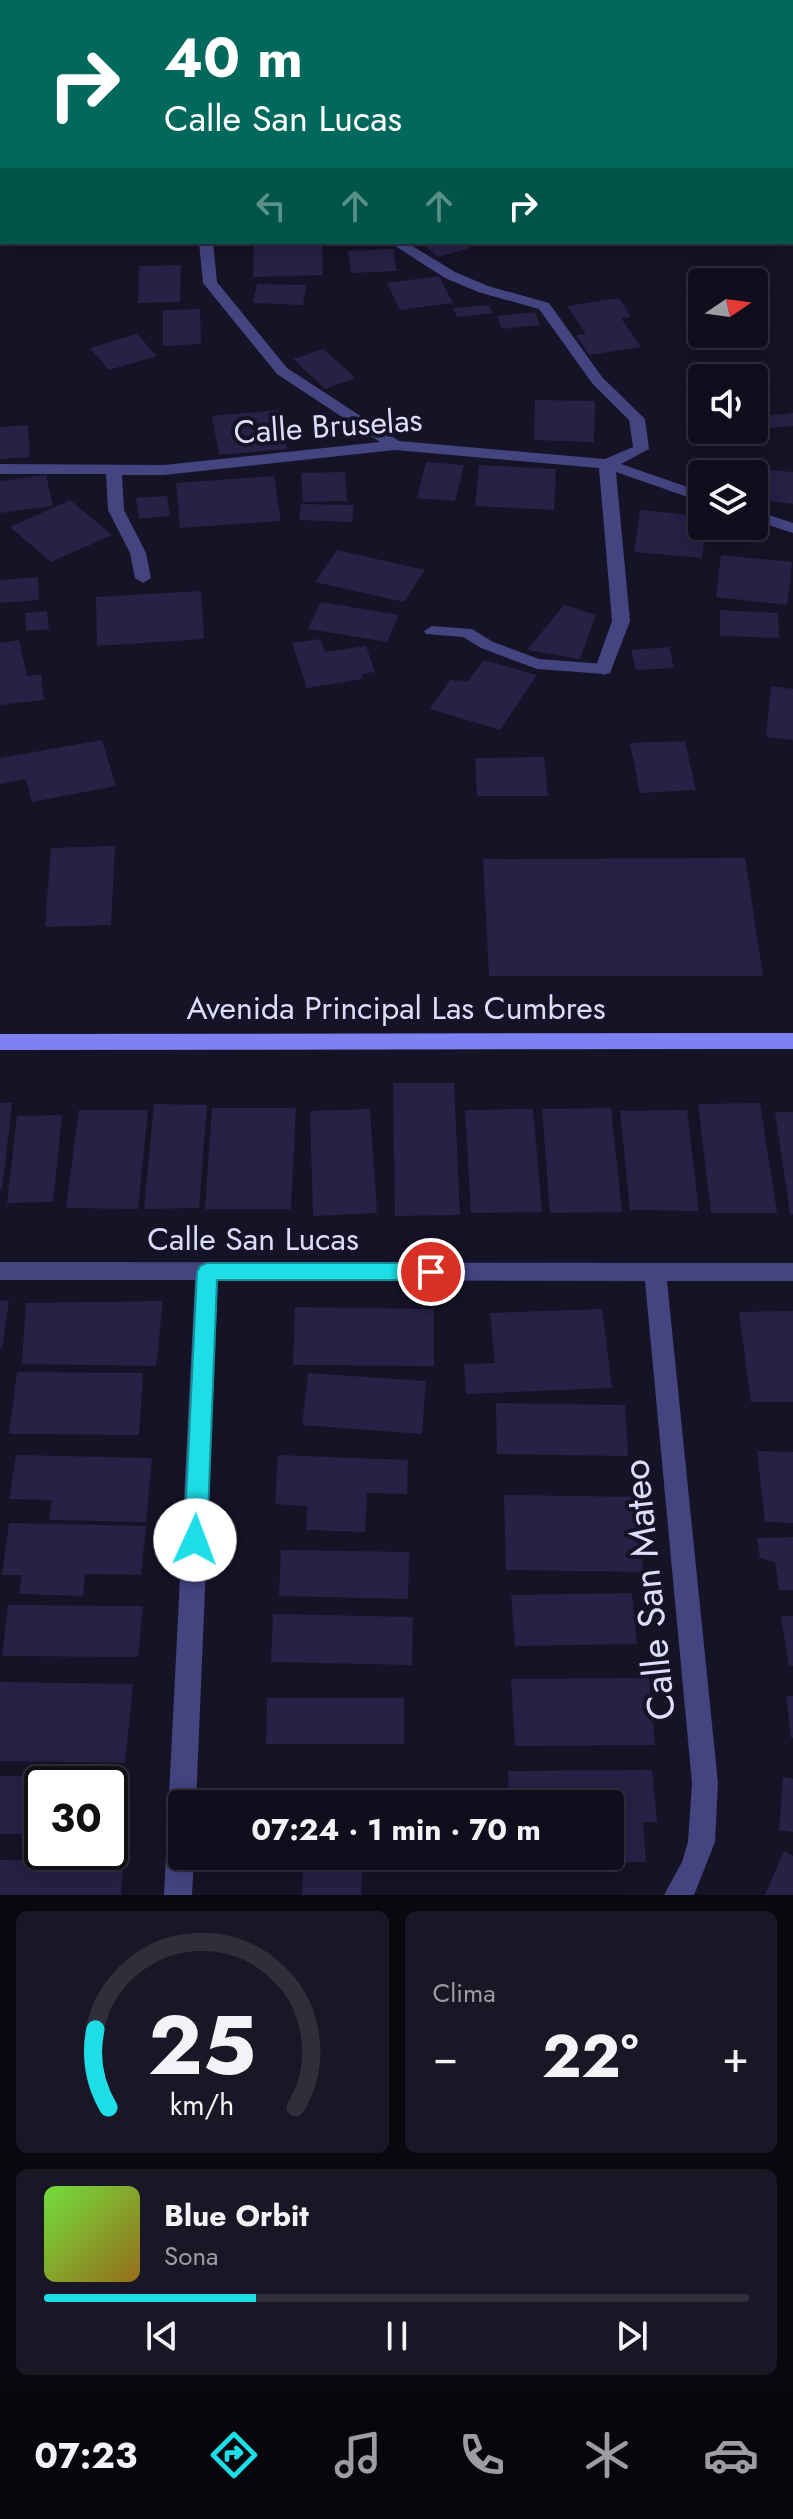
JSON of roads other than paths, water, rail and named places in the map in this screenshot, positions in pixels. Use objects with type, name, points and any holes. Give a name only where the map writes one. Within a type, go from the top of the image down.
[{"type":"street","points":[[206,244],[210,283],[282,371],[395,445]]},
{"type":"street","points":[[399,244],[450,275],[483,289],[544,306],[597,380],[637,419],[641,449],[607,464],[621,621],[604,669]]},
{"type":"street","name":"Calle Bruselas","points":[[0,469],[164,470],[395,445],[607,464],[688,492]]},
{"type":"street","points":[[114,470],[116,510],[138,553],[143,578]]},
{"type":"street","points":[[768,520],[793,528]]},
{"type":"street","name":"Avenida Principal Las Cumbres","points":[[0,1042],[793,1041]]},
{"type":"street","name":"Calle San Lucas","points":[[0,1271],[793,1272]]},
{"type":"street","points":[[178,1895],[207,1272]]},
{"type":"street","name":"Calle San Mateo","points":[[655,1272],[705,1783],[705,1822],[700,1850],[694,1871],[678,1895]]},
{"type":"lane","points":[[432,631],[466,632],[487,645],[537,664],[604,669]]}]
